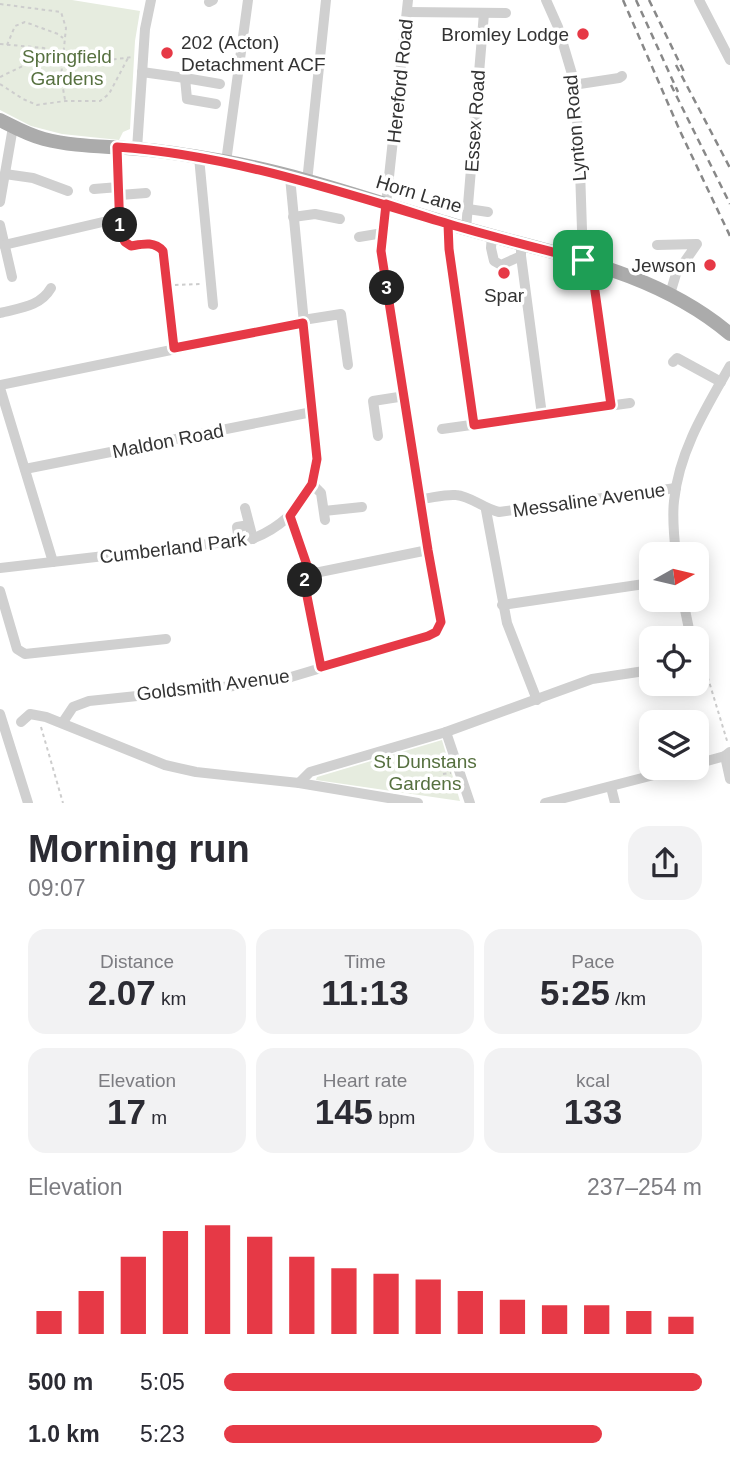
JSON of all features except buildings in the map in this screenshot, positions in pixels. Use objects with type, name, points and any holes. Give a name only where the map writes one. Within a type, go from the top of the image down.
[{"type":"main road","name":"Horn Lane","points":[[6,123],[41,139],[226,162],[386,204],[492,235],[521,249],[587,262],[635,278],[670,294],[729,331]]},
{"type":"street","points":[[137,149],[145,29],[151,0]]},
{"type":"street","points":[[226,162],[248,0]]},
{"type":"street","points":[[307,182],[326,0]]},
{"type":"street","name":"Hereford Road","points":[[408,0],[381,251],[441,622],[436,632]]},
{"type":"street","name":"Lynton Road","points":[[546,0],[558,27],[572,74],[587,262],[611,405]]},
{"type":"street","points":[[699,0],[730,60]]},
{"type":"street","points":[[407,12],[506,13]]},
{"type":"street","name":"Essex Road","points":[[466,229],[484,13]]},
{"type":"street","points":[[142,72],[220,84]]},
{"type":"street","points":[[573,85],[622,76]]},
{"type":"street","points":[[185,78],[187,99],[216,104]]},
{"type":"street","points":[[0,202],[5,174],[6,123]]},
{"type":"street","points":[[117,147],[120,233],[131,246],[148,244],[158,246],[163,251],[174,344]]},
{"type":"street","points":[[199,157],[213,305]]},
{"type":"street","points":[[5,174],[33,178],[68,191]]},
{"type":"street","points":[[290,177],[317,459],[312,484],[321,493],[325,516],[362,506]]},
{"type":"street","points":[[94,190],[146,193]]},
{"type":"street","points":[[468,209],[488,212]]},
{"type":"street","points":[[293,217],[315,214],[340,219]]},
{"type":"street","points":[[4,245],[120,218]]},
{"type":"street","points":[[448,224],[449,249],[474,425]]},
{"type":"street","points":[[0,225],[12,277]]},
{"type":"street","points":[[359,237],[383,233]]},
{"type":"street","points":[[492,235],[494,261],[501,265],[521,249]]},
{"type":"street","points":[[657,245],[697,244],[676,274],[670,294]]},
{"type":"street","points":[[521,249],[542,415]]},
{"type":"street","points":[[0,313],[31,305],[45,296],[51,288]]},
{"type":"street","points":[[53,562],[0,386],[174,344],[341,314],[348,365]]},
{"type":"street","points":[[673,362],[677,358],[721,382]]},
{"type":"street","points":[[675,542],[673,525],[676,488],[696,427],[730,366]]},
{"type":"street","points":[[378,436],[373,401],[405,396]]},
{"type":"street","points":[[442,429],[630,403]]},
{"type":"street","name":"Maldon Road","points":[[25,469],[312,412]]},
{"type":"street","name":"Cumberland Park","points":[[0,568],[253,539],[272,530],[290,516],[312,484]]},
{"type":"street","name":"Messaline Avenue","points":[[421,499],[456,495],[486,510],[499,512],[676,488]]},
{"type":"street","points":[[245,508],[253,539]]},
{"type":"street","points":[[486,510],[502,605],[537,700]]},
{"type":"street","points":[[290,516],[310,574]]},
{"type":"street","points":[[239,541],[237,527],[249,525]]},
{"type":"street","points":[[321,667],[305,586],[310,574],[428,550]]},
{"type":"street","points":[[502,605],[639,585]]},
{"type":"street","points":[[0,591],[18,649],[25,654],[166,639]]},
{"type":"street","name":"Goldsmith Avenue","points":[[63,723],[73,707],[89,701],[262,683],[290,677],[436,632]]},
{"type":"street","points":[[299,783],[310,772],[446,732],[592,679],[639,672]]},
{"type":"street","points":[[0,714],[2,731],[27,803]]},
{"type":"street","points":[[2,731],[21,722],[28,724],[36,717],[46,717],[165,765],[196,772],[299,783],[418,803]]},
{"type":"street","points":[[446,732],[470,803]]},
{"type":"street","points":[[709,759],[728,752],[730,779]]},
{"type":"street","points":[[545,803],[639,779]]},
{"type":"street","points":[[611,787],[615,803]]},
{"type":"path","points":[[0,4],[61,12],[65,20],[61,78],[65,101]]},
{"type":"path","points":[[7,45],[15,26],[25,22],[65,39]]},
{"type":"path","points":[[0,44],[44,48],[50,53]]},
{"type":"path","points":[[1,77],[50,53],[108,60],[135,57]]},
{"type":"path","points":[[0,84],[37,105],[65,101],[100,101],[105,99],[128,58]]},
{"type":"path","points":[[175,290],[175,285],[205,284]]},
{"type":"path","points":[[709,683],[728,752]]},
{"type":"path","points":[[36,717],[63,803]]},
{"type":"path","points":[[443,774],[455,772]]},
{"type":"green space","name":"Springfield Gardens","points":[[0,0],[72,0],[140,11],[135,41],[130,129],[123,132],[119,140],[62,134],[31,126],[0,110]]},
{"type":"green space","name":"St Dunstans Gardens","points":[[442,740],[460,801],[316,780],[317,777]]},
{"type":"railway","points":[[623,0],[680,131],[730,236]]},
{"type":"railway","points":[[636,0],[678,92]]},
{"type":"railway","points":[[649,0],[684,72]]},
{"type":"railway","points":[[676,65],[730,168]]},
{"type":"railway","points":[[671,85],[730,204]]},
{"type":"place","name":"Bromley Lodge","points":[[583,34]]},
{"type":"place","name":"202 (Acton) Detachment ACF","points":[[167,53]]},
{"type":"place","name":"Jewson","points":[[710,265]]},
{"type":"place","name":"Spar","points":[[504,273]]},
{"type":"route","points":[[583,260],[448,224],[377,201],[226,162],[117,147],[120,233],[131,246],[148,244],[158,246],[163,251],[174,348],[303,323],[317,459],[312,484],[290,516],[310,574],[305,586],[321,667],[428,636],[436,632],[441,622],[381,251],[386,204],[448,224],[449,249],[474,425],[611,405],[591,263],[583,260]]}]
